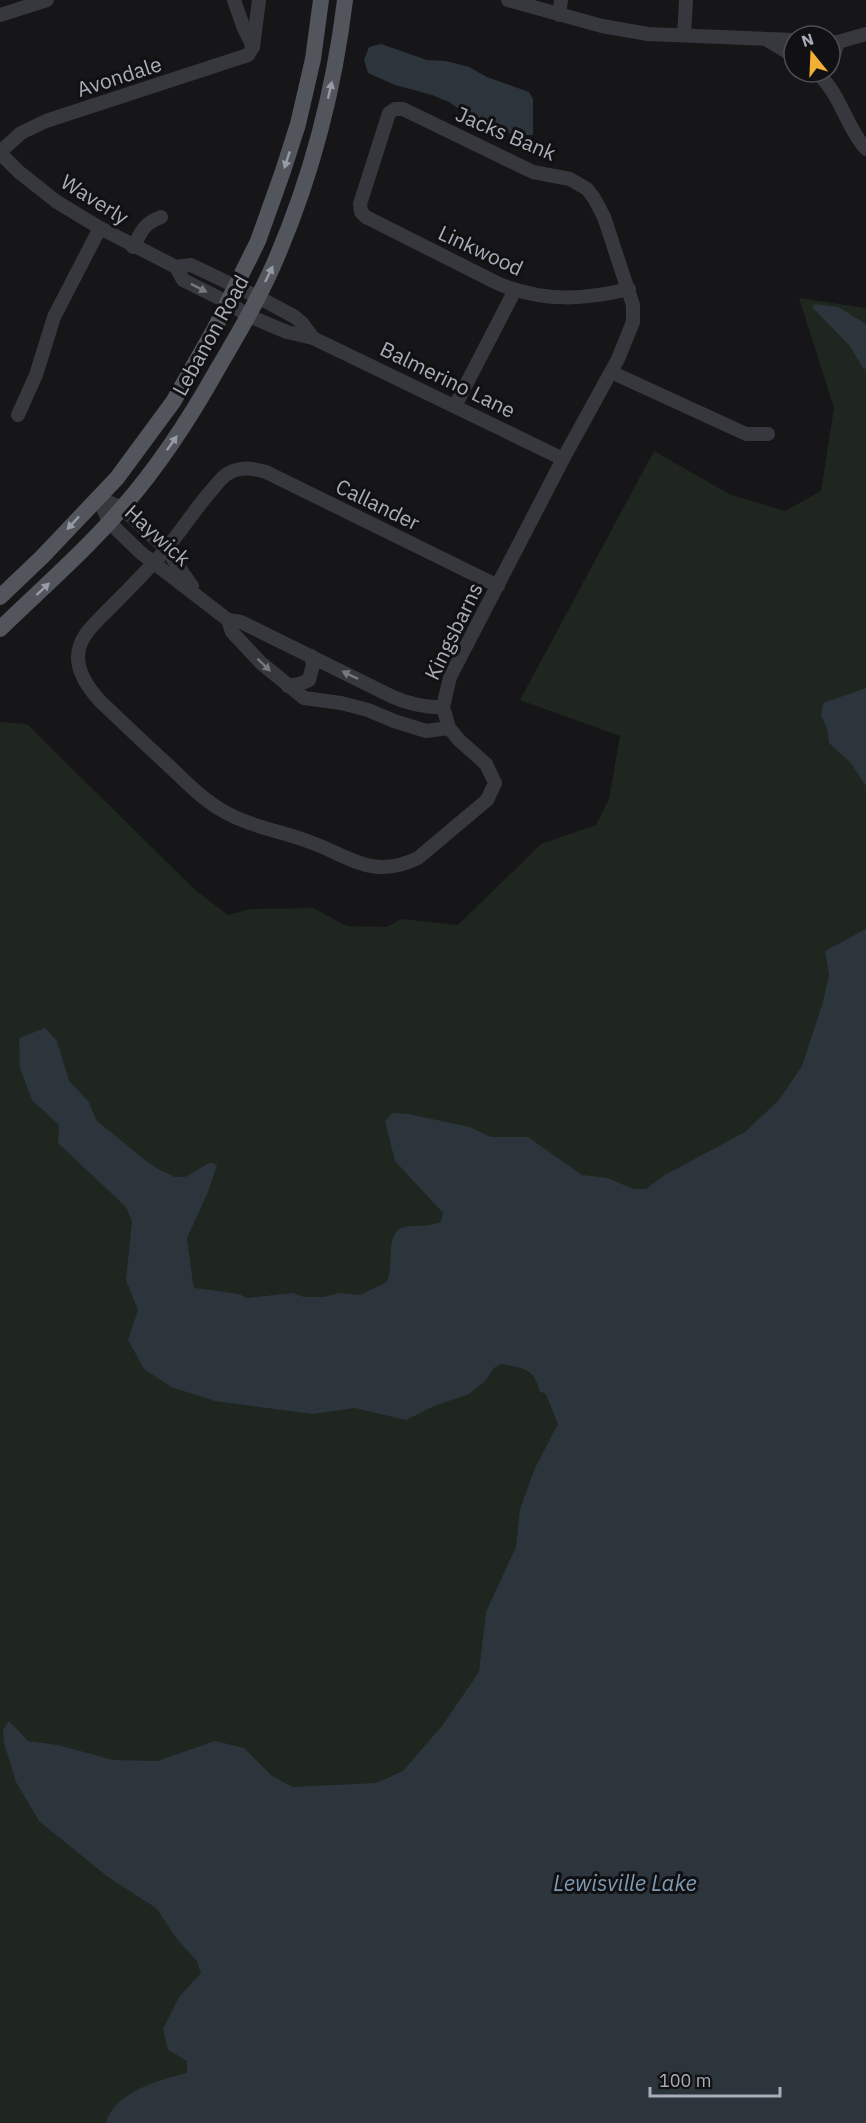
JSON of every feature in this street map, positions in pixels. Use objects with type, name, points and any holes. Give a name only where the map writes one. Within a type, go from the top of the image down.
[{"type":"main road","name":"Lebanon Road","points":[[0,597],[42,557],[117,478],[173,402],[214,330],[258,241],[298,124],[313,59],[321,0]]},
{"type":"main road","name":"Lebanon Road","points":[[0,629],[66,567],[122,508],[193,413],[249,316],[280,248],[315,148],[336,62],[345,0]]},
{"type":"street","points":[[0,15],[47,0]]},
{"type":"street","points":[[234,0],[253,47]]},
{"type":"street","points":[[253,47],[259,0]]},
{"type":"street","points":[[508,0],[602,26],[648,34],[782,40]]},
{"type":"street","points":[[559,15],[561,0]]},
{"type":"street","points":[[684,35],[686,0]]},
{"type":"street","points":[[842,40],[866,34]]},
{"type":"street","points":[[764,39],[782,49]]},
{"type":"street","name":"Avondale","points":[[0,152],[21,133],[46,121],[246,57],[253,47]]},
{"type":"street","points":[[828,84],[866,148]]},
{"type":"street","name":"Jacks Bank","points":[[360,210],[386,120],[389,113],[394,110],[403,110],[532,172],[575,181],[587,189],[597,202]]},
{"type":"street","name":"Waverly","points":[[0,152],[19,172],[57,202],[133,247],[176,267],[191,265],[235,286]]},
{"type":"street","name":"Kingsbarns","points":[[152,563],[92,625],[82,640],[78,657],[88,688],[204,797],[223,811],[252,825],[309,841],[365,866],[386,868],[407,864],[418,858],[487,800],[495,783],[486,764],[449,728],[443,707],[450,677],[563,459],[611,372],[633,322],[633,305],[629,289],[597,202]]},
{"type":"street","name":"Linkwood","points":[[360,210],[369,219],[515,290],[564,298],[591,297],[629,289]]},
{"type":"street","points":[[133,247],[144,227],[161,217]]},
{"type":"street","points":[[18,415],[36,375],[58,306],[100,228]]},
{"type":"street","name":"Waverly","points":[[176,267],[183,280],[227,302]]},
{"type":"street","name":"Balmerino Lane","points":[[235,286],[302,323],[313,338]]},
{"type":"street","points":[[455,406],[515,290]]},
{"type":"street","name":"Balmerino Lane","points":[[227,302],[249,316],[287,333],[313,338],[563,459]]},
{"type":"street","points":[[611,372],[746,435],[768,434]]},
{"type":"street","name":"Callander","points":[[166,549],[225,475],[237,469],[252,468],[266,472],[498,586]]},
{"type":"street","name":"Haywick","points":[[98,497],[122,508],[166,549],[205,602]]},
{"type":"street","name":"Haywick","points":[[98,497],[109,522],[135,548],[228,620],[241,622],[414,705],[443,707]]},
{"type":"street","points":[[135,548],[148,533]]},
{"type":"street","points":[[152,563],[166,549]]},
{"type":"street","name":"Haywick","points":[[228,620],[232,632],[261,663],[304,698],[341,703],[426,731],[449,728]]},
{"type":"street","points":[[288,686],[309,680],[313,665],[311,656]]},
{"type":"street","points":[[380,714],[388,694]]},
{"type":"shaded area","points":[[799,298],[866,308],[866,1372],[493,2123],[0,2123],[0,722],[27,724],[195,890],[228,915],[251,909],[313,908],[347,926],[386,927],[402,919],[458,925],[541,844],[596,825],[609,799],[620,736],[520,700],[654,451],[729,494],[785,511],[821,491],[834,408]]},
{"type":"water","points":[[381,44],[427,60],[446,61],[469,67],[487,77],[529,92],[533,99],[533,135],[516,135],[486,128],[449,102],[395,85],[368,73],[364,60],[369,47]]},
{"type":"water","points":[[815,304],[838,307],[866,324],[866,369],[863,368],[850,346],[812,307]]},
{"type":"water","points":[[866,688],[866,786],[850,762],[829,743],[827,728],[821,716],[823,703]]},
{"type":"water","name":"Lewisville Lake","points":[[866,929],[866,2123],[106,2123],[110,2112],[118,2103],[139,2089],[187,2073],[187,2061],[168,2050],[163,2029],[179,1997],[201,1973],[197,1961],[177,1939],[156,1908],[108,1877],[39,1821],[16,1782],[4,1743],[3,1730],[9,1721],[28,1741],[58,1745],[113,1760],[157,1761],[215,1741],[244,1748],[272,1776],[293,1787],[376,1783],[403,1771],[442,1726],[479,1672],[486,1612],[516,1547],[520,1509],[535,1468],[558,1424],[546,1394],[539,1391],[531,1373],[521,1368],[501,1364],[494,1368],[485,1381],[469,1394],[434,1406],[406,1420],[355,1408],[313,1414],[215,1401],[171,1387],[144,1369],[128,1340],[138,1310],[126,1280],[132,1221],[126,1207],[58,1143],[59,1125],[32,1100],[20,1068],[19,1038],[45,1028],[57,1041],[69,1081],[89,1102],[96,1120],[158,1169],[175,1177],[185,1177],[211,1162],[217,1165],[208,1192],[187,1238],[195,1288],[239,1294],[247,1298],[293,1293],[304,1297],[324,1297],[339,1293],[360,1295],[387,1282],[392,1242],[397,1231],[409,1226],[441,1222],[443,1213],[395,1161],[385,1121],[393,1113],[470,1127],[491,1137],[528,1137],[582,1175],[608,1178],[633,1189],[646,1189],[663,1176],[745,1132],[779,1100],[802,1066],[823,1002],[829,975],[825,951]]}]
